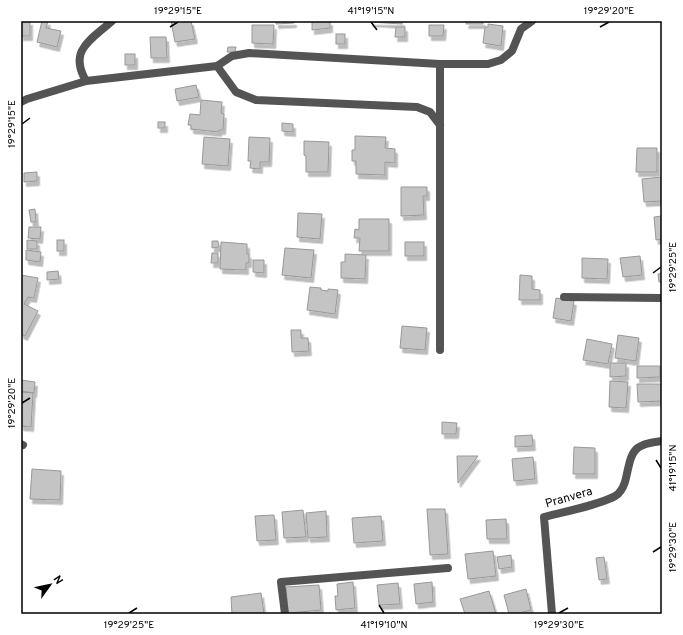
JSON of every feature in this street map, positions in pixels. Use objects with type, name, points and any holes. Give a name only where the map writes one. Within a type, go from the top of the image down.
[{"type":"street","points":[[86,81],[78,61],[82,48],[112,21]]},
{"type":"street","points":[[21,102],[86,81],[217,66],[232,56],[249,53],[440,64],[488,64],[501,60],[512,51],[522,29],[532,21]]},
{"type":"street","points":[[440,64],[440,350]]},
{"type":"street","points":[[217,66],[236,92],[256,100],[417,107],[430,112],[440,125]]},
{"type":"street","points":[[564,297],[662,298]]},
{"type":"street","name":"Pranvera","points":[[552,614],[544,517],[606,500],[618,494],[625,484],[631,455],[638,447],[649,442],[662,441]]},
{"type":"street","points":[[285,614],[281,582],[448,568]]},
{"type":"building","points":[[21,21],[30,21],[30,36],[21,36]]},
{"type":"building","points":[[42,21],[48,21],[46,28],[61,31],[57,47],[37,42]]},
{"type":"building","points":[[171,21],[191,21],[195,39],[175,42]]},
{"type":"building","points":[[276,21],[294,21],[294,23],[276,24]]},
{"type":"building","points":[[312,21],[330,21],[330,28],[312,30]]},
{"type":"building","points":[[402,21],[402,24],[370,22]]},
{"type":"building","points":[[467,21],[483,21],[483,24],[466,24]]},
{"type":"building","points":[[488,24],[503,26],[501,46],[483,43],[485,27],[488,27]]},
{"type":"building","points":[[252,25],[274,25],[273,44],[252,43]]},
{"type":"building","points":[[429,25],[444,25],[443,36],[429,36]]},
{"type":"building","points":[[396,27],[405,27],[405,37],[395,37]]},
{"type":"building","points":[[336,34],[345,34],[345,44],[336,44]]},
{"type":"building","points":[[150,37],[166,37],[167,58],[151,58]]},
{"type":"building","points":[[228,47],[236,47],[235,52],[227,52]]},
{"type":"building","points":[[125,54],[135,54],[135,65],[125,65]]},
{"type":"building","points":[[196,85],[199,97],[177,101],[175,89]]},
{"type":"building","points":[[201,100],[222,102],[221,113],[224,114],[223,130],[219,130],[219,132],[191,129],[191,125],[188,125],[190,114],[200,115]]},
{"type":"building","points":[[158,122],[165,122],[165,128],[158,128]]},
{"type":"building","points":[[282,123],[293,124],[293,132],[282,131]]},
{"type":"building","points":[[355,136],[386,137],[385,148],[395,149],[395,163],[385,162],[385,175],[356,174],[356,161],[352,161],[352,150],[355,150]]},
{"type":"building","points":[[204,137],[230,139],[228,166],[202,164]]},
{"type":"building","points":[[249,137],[270,138],[269,162],[260,162],[260,169],[250,168],[251,161],[248,161]]},
{"type":"building","points":[[304,141],[329,142],[328,172],[306,172]]},
{"type":"building","points":[[637,148],[657,148],[657,172],[636,172]]},
{"type":"building","points":[[37,172],[37,181],[24,182],[24,173]]},
{"type":"building","points":[[662,177],[662,201],[644,202],[642,179]]},
{"type":"building","points":[[401,187],[427,187],[427,196],[423,196],[424,215],[401,216]]},
{"type":"building","points":[[35,209],[36,222],[31,222],[29,210]]},
{"type":"building","points":[[298,213],[322,214],[320,239],[297,237]]},
{"type":"building","points":[[662,216],[662,239],[656,240],[654,217]]},
{"type":"building","points":[[359,219],[389,219],[389,251],[359,251],[360,238],[354,238],[355,229],[359,230]]},
{"type":"building","points":[[29,227],[41,227],[40,239],[28,238]]},
{"type":"building","points":[[27,240],[37,241],[37,249],[27,249]]},
{"type":"building","points":[[57,240],[64,240],[64,251],[57,251]]},
{"type":"building","points":[[212,241],[218,241],[219,247],[212,248]]},
{"type":"building","points":[[221,242],[247,244],[249,263],[246,263],[246,270],[220,269]]},
{"type":"building","points":[[405,242],[424,242],[424,256],[405,256]]},
{"type":"building","points":[[285,248],[314,250],[311,278],[282,275]]},
{"type":"building","points":[[26,250],[41,252],[40,262],[26,260]]},
{"type":"building","points":[[212,253],[218,253],[218,263],[211,263]]},
{"type":"building","points":[[345,254],[366,255],[365,279],[341,278],[341,262],[345,262]]},
{"type":"building","points":[[640,256],[642,275],[623,277],[620,258]]},
{"type":"building","points":[[582,258],[608,259],[607,279],[582,278]]},
{"type":"building","points":[[253,260],[264,260],[264,273],[253,272]]},
{"type":"building","points":[[58,271],[59,279],[47,280],[47,272]]},
{"type":"building","points":[[662,273],[662,282],[659,282],[658,274]]},
{"type":"building","points":[[21,275],[38,278],[34,298],[28,297],[24,304],[38,311],[25,336],[21,334]]},
{"type":"building","points":[[520,275],[532,276],[532,289],[540,290],[540,300],[519,300]]},
{"type":"building","points":[[310,287],[321,288],[321,290],[328,291],[328,289],[338,290],[335,314],[307,310]]},
{"type":"building","points":[[556,298],[574,301],[571,321],[553,318]]},
{"type":"building","points":[[402,326],[427,328],[425,350],[400,348]]},
{"type":"building","points":[[291,330],[301,330],[301,338],[308,338],[309,351],[292,352]]},
{"type":"building","points":[[618,335],[639,338],[636,361],[615,358]]},
{"type":"building","points":[[587,339],[612,344],[608,364],[583,360]]},
{"type":"building","points":[[610,363],[626,363],[626,376],[610,377]]},
{"type":"building","points":[[637,366],[660,366],[660,377],[637,378]]},
{"type":"building","points":[[21,380],[35,382],[34,393],[21,391]]},
{"type":"building","points":[[610,381],[628,382],[626,408],[609,407]]},
{"type":"building","points":[[637,384],[662,384],[662,401],[638,402]]},
{"type":"building","points":[[21,392],[33,393],[31,427],[21,426]]},
{"type":"building","points":[[442,422],[457,423],[456,434],[442,434]]},
{"type":"building","points":[[532,435],[533,446],[515,447],[515,436]]},
{"type":"building","points":[[574,447],[595,448],[595,474],[573,474]]},
{"type":"building","points":[[457,456],[478,456],[458,483]]},
{"type":"building","points":[[533,457],[535,479],[514,481],[512,459]]},
{"type":"building","points":[[32,469],[61,471],[60,500],[30,499]]},
{"type":"building","points":[[427,509],[445,509],[448,554],[430,555]]},
{"type":"building","points":[[303,510],[306,537],[284,538],[282,512]]},
{"type":"building","points":[[326,511],[327,537],[308,538],[306,513]]},
{"type":"building","points":[[274,515],[276,540],[257,541],[255,516]]},
{"type":"building","points":[[381,516],[383,541],[354,543],[352,518]]},
{"type":"building","points":[[506,519],[507,539],[487,539],[486,520]]},
{"type":"building","points":[[493,551],[496,576],[468,579],[465,554]]},
{"type":"building","points":[[511,555],[512,567],[499,569],[497,557]]},
{"type":"building","points":[[604,557],[607,579],[599,580],[596,558]]},
{"type":"building","points":[[353,582],[355,608],[336,610],[335,596],[338,596],[337,584]]},
{"type":"building","points":[[432,582],[433,602],[416,604],[414,584]]},
{"type":"building","points":[[398,583],[400,604],[379,605],[377,585]]},
{"type":"building","points":[[319,585],[321,610],[288,613],[286,587]]},
{"type":"building","points":[[526,589],[531,610],[509,614],[504,595]]},
{"type":"building","points":[[489,591],[496,614],[465,614],[460,599]]},
{"type":"building","points":[[261,593],[264,614],[232,614],[231,597]]}]
